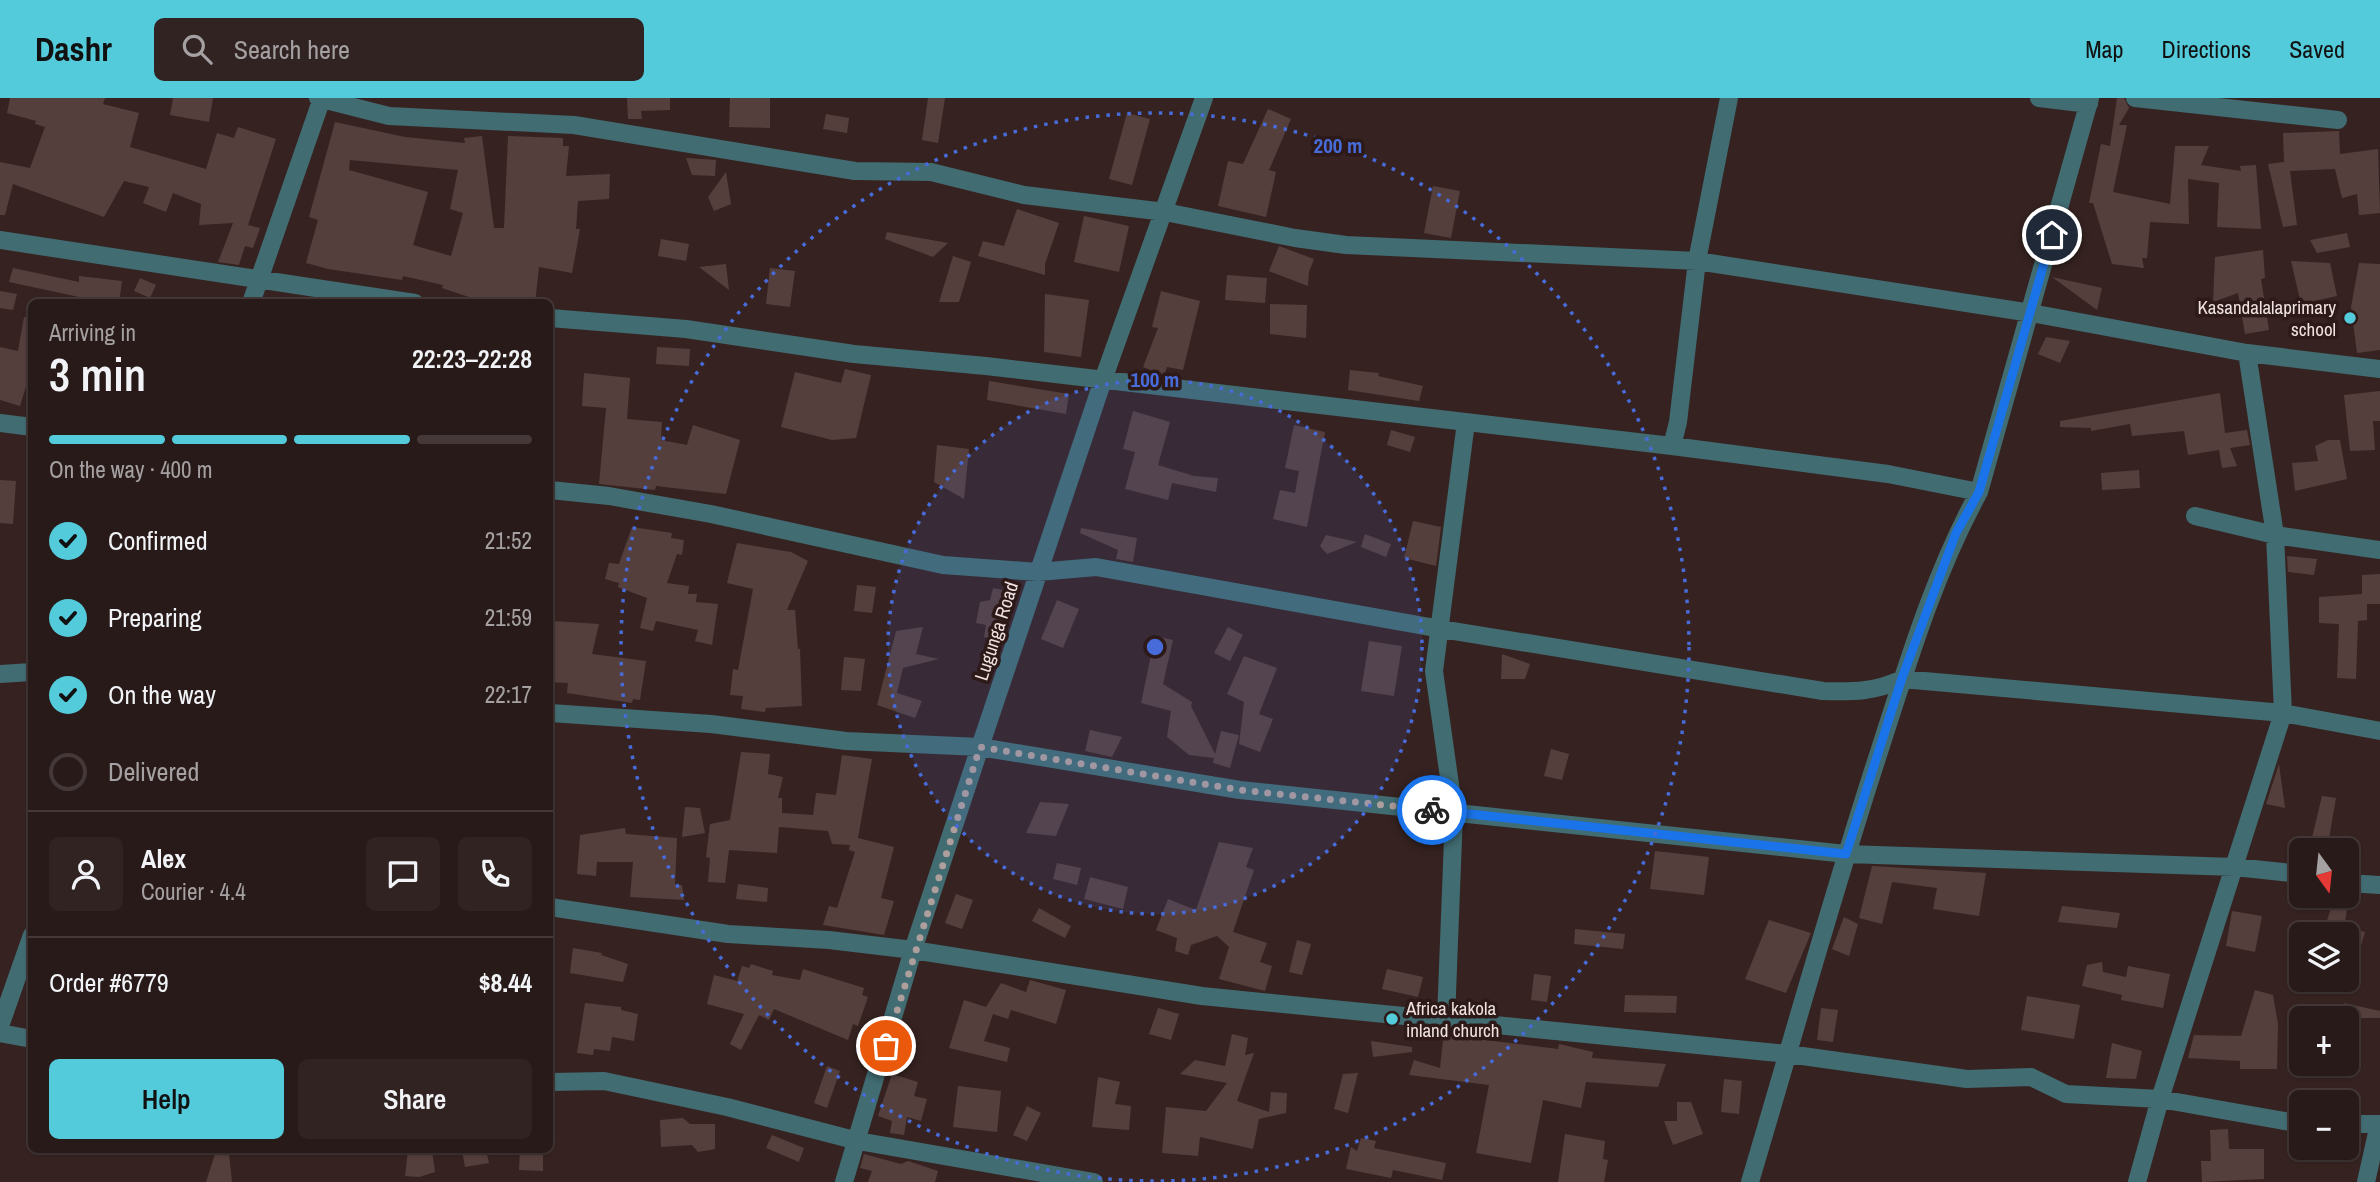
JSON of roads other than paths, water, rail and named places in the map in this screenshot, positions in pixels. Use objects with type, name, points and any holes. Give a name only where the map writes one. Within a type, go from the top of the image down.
[{"type":"street","points":[[252,299],[321,98],[389,116],[575,125],[855,171],[931,172],[1024,195],[1165,212],[1295,238],[1346,245],[1697,261],[2031,313],[2247,353],[2380,369]]},
{"type":"street","name":"Lugunga Road","points":[[844,1182],[914,950],[1038,572],[1103,380],[1204,98]]},
{"type":"street","points":[[1672,446],[1697,261],[1729,98]]},
{"type":"street","points":[[1750,1182],[1846,854],[1902,678],[1956,533],[1979,492],[2090,101],[2039,98]]},
{"type":"street","points":[[2135,98],[2338,120]]},
{"type":"street","points":[[0,240],[388,299]]},
{"type":"street","points":[[553,318],[686,329],[853,354],[1672,446],[1888,474],[1979,492]]},
{"type":"street","points":[[2137,1182],[2160,1099],[2283,712],[2275,535],[2247,353]]},
{"type":"street","points":[[1446,1019],[1454,813],[1433,671],[1441,629],[1466,422]]},
{"type":"street","points":[[0,423],[28,426]]},
{"type":"street","points":[[553,490],[609,496],[711,514],[943,565],[1038,572],[1096,567],[1441,629],[1823,691],[1860,692],[1884,687],[1902,678],[2283,712],[2380,731]]},
{"type":"street","points":[[2195,516],[2275,535],[2380,550]]},
{"type":"street","points":[[0,674],[28,672]]},
{"type":"street","points":[[553,713],[711,724],[846,741],[980,747],[1240,790],[1846,854],[2235,867],[2289,873]]},
{"type":"street","points":[[2359,884],[2380,885]]},
{"type":"street","points":[[553,907],[728,934],[829,940],[914,950],[1202,996],[1788,1054],[1967,1079],[2031,1077],[2066,1094],[2160,1099],[2289,1123]]},
{"type":"street","points":[[0,1026],[28,946]]},
{"type":"street","points":[[0,1034],[28,1038]]},
{"type":"street","points":[[553,1082],[604,1081],[727,1107],[858,1141],[1094,1182]]},
{"type":"street","points":[[2359,1124],[2380,1124],[2366,1182]]},
{"type":"place","name":"Kasandalalaprimary school","points":[[2350,318]]},
{"type":"place","name":"Africa kakola inland church","points":[[1392,1019]]}]
